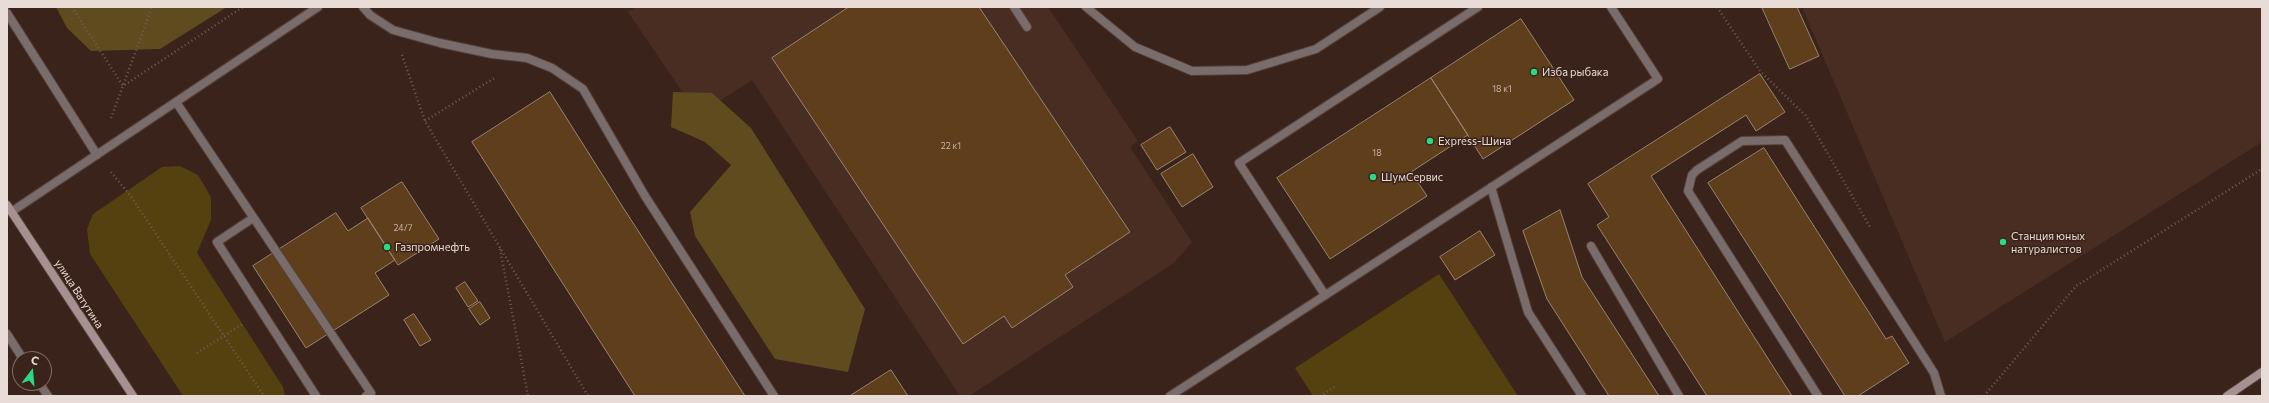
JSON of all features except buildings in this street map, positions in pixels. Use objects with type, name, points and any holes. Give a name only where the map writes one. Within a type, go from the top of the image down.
[{"type":"main road","name":"улица Ватутина","points":[[9,208],[133,396]]},
{"type":"main road","points":[[2227,396],[2262,372]]},
{"type":"lane","points":[[9,208],[97,154],[318,7]]},
{"type":"lane","points":[[363,7],[370,15],[393,30],[455,46],[527,58],[552,68],[583,90],[645,196],[774,396]]},
{"type":"lane","points":[[1014,7],[1027,27]]},
{"type":"lane","points":[[1086,7],[1135,47],[1192,71],[1247,70],[1316,49],[1380,7]]},
{"type":"lane","points":[[1325,295],[1239,163],[1478,7]]},
{"type":"lane","points":[[1170,396],[1658,79],[1611,7]]},
{"type":"lane","points":[[7,13],[97,154]]},
{"type":"lane","points":[[176,102],[371,393],[366,396]]},
{"type":"lane","points":[[1818,396],[1688,191],[1692,175],[1697,170],[1742,141],[1785,140],[1934,373],[1941,396]]},
{"type":"lane","points":[[1491,187],[1528,312],[1582,396]]},
{"type":"lane","points":[[253,218],[217,242],[316,396]]},
{"type":"lane","points":[[1591,246],[1680,396]]},
{"type":"lane","points":[[7,334],[18,351]]},
{"type":"path","points":[[72,7],[123,86],[243,7]]},
{"type":"path","points":[[126,79],[152,7]]},
{"type":"path","points":[[393,30],[425,121],[588,396]]},
{"type":"path","points":[[425,121],[527,58]]},
{"type":"path","points":[[97,154],[130,196],[264,396]]},
{"type":"path","points":[[1984,396],[2076,286],[2262,168]]},
{"type":"path","points":[[500,246],[528,396]]},
{"type":"path","points":[[197,353],[262,311]]},
{"type":"path","points":[[1320,396],[1336,386]]},
{"type":"shaded area","points":[[56,7],[227,7],[160,49],[91,51],[67,28]]},
{"type":"shaded area","points":[[636,7],[1048,7],[1138,141],[1130,147],[1192,242],[1174,263],[969,396],[960,396],[752,80],[698,115],[628,12]]},
{"type":"shaded area","name":"Станция юных натуралистов","points":[[1802,7],[2262,7],[2262,142],[1945,342]]},
{"type":"shaded area","points":[[673,92],[712,93],[751,128],[865,309],[848,372],[775,359],[695,236],[690,212],[731,165],[705,142],[671,127]]},
{"type":"shaded area","points":[[180,166],[198,175],[211,197],[211,220],[197,253],[283,387],[285,396],[183,396],[90,254],[87,229],[93,214],[162,167]]},
{"type":"shaded area","points":[[1439,274],[1518,396],[1313,396],[1295,368]]},
{"type":"place","name":"Изба рыбака","points":[[1534,72]]},
{"type":"place","name":"Express-Шина","points":[[1430,141]]},
{"type":"place","name":"ШумСервис","points":[[1373,177]]},
{"type":"place","name":"Станция юных натуралистов","points":[[2003,242]]},
{"type":"place","name":"Газпромнефть","points":[[387,247]]}]
